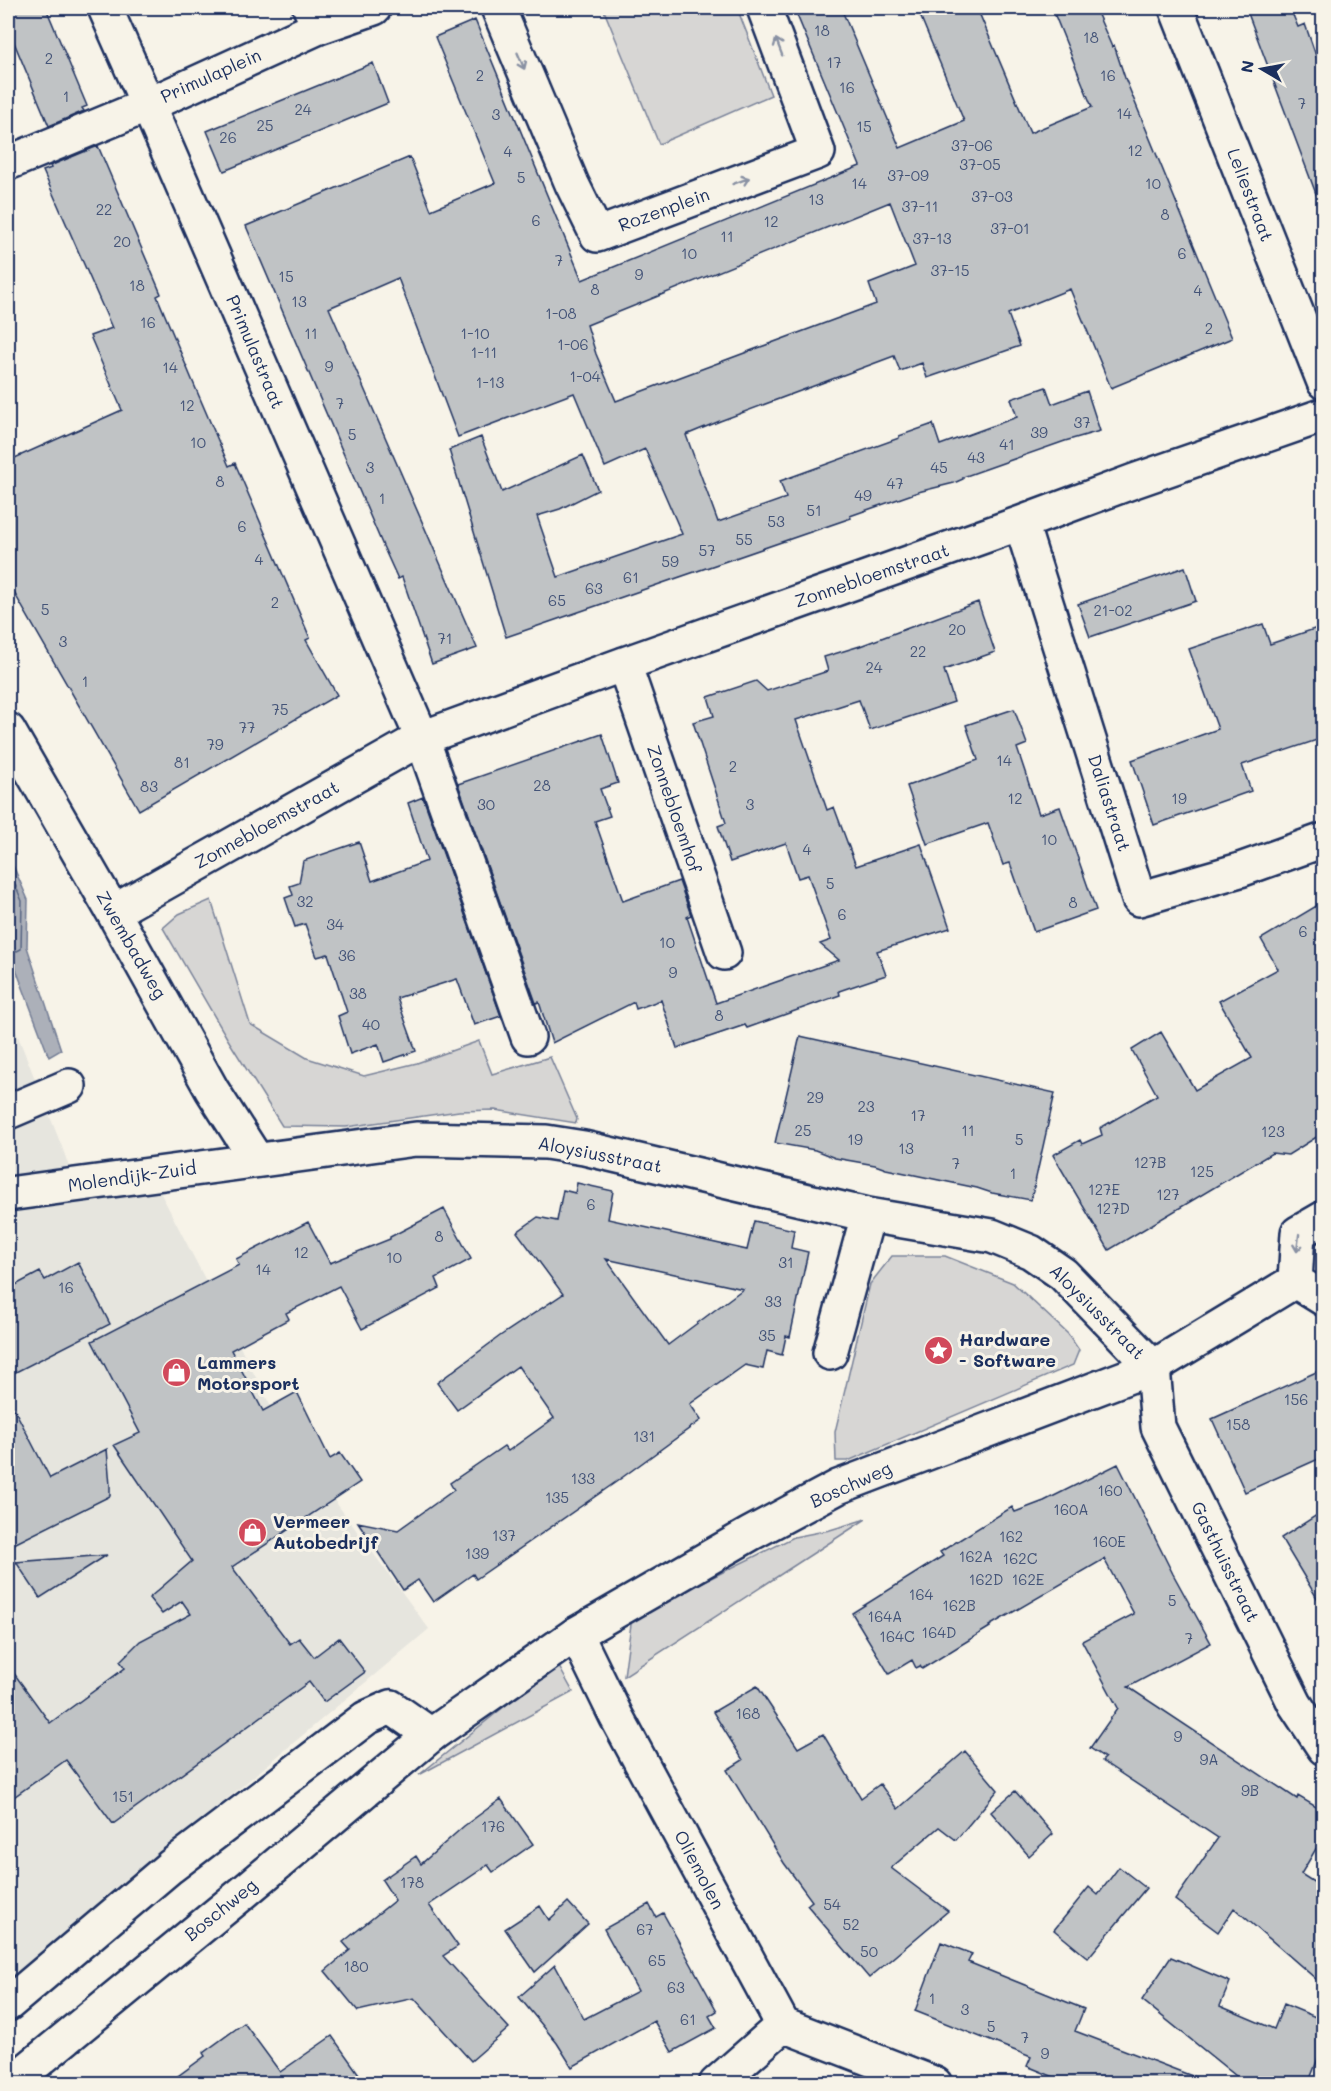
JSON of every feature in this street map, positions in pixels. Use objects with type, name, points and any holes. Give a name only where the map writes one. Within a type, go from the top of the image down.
[{"type":"street","name":"Primulaplein","points":[[105,8],[148,105],[314,17]]},
{"type":"street","points":[[314,17],[374,8]]},
{"type":"street","name":"Rozenplein","points":[[498,8],[572,184],[597,234],[818,152],[764,8]]},
{"type":"street","name":"Leliestraat","points":[[1176,8],[1323,382]]},
{"type":"street","points":[[8,163],[148,105]]},
{"type":"street","name":"Primulastraat","points":[[148,105],[422,738]]},
{"type":"street","name":"Zonnebloemstraat","points":[[113,912],[422,738],[1323,415]]},
{"type":"street","name":"Daliastraat","points":[[1021,523],[1139,899],[1240,870],[1323,840]]},
{"type":"street","name":"Zonnebloemhof","points":[[624,664],[724,954]]},
{"type":"street","name":"Zwembadweg","points":[[8,730],[212,1090],[255,1159]]},
{"type":"street","points":[[422,738],[528,1037]]},
{"type":"street","points":[[8,1112],[69,1086]]},
{"type":"street","name":"Aloysiusstraat","points":[[255,1159],[416,1139],[546,1142],[584,1148],[868,1215],[992,1236],[1032,1252],[1064,1274],[1153,1367]]},
{"type":"street","name":"Molendijk-Zuid","points":[[8,1194],[255,1159]]},
{"type":"street","points":[[830,1353],[868,1215]]},
{"type":"street","points":[[1323,1218],[1298,1233],[1295,1281],[1323,1299]]},
{"type":"street","name":"Boschweg","points":[[10,2084],[431,1735],[576,1634],[750,1534],[838,1487],[1153,1367],[1295,1281]]},
{"type":"street","name":"Gasthuisstraat","points":[[1153,1367],[1158,1427],[1295,1704],[1323,1748]]},
{"type":"street","name":"Oliemolen","points":[[576,1634],[615,1716],[783,2025]]},
{"type":"street","points":[[8,2004],[170,1867],[366,1718],[391,1707],[431,1735]]},
{"type":"street","points":[[716,2084],[783,2025],[935,2084]]},
{"type":"shaded area","points":[[603,8],[737,8],[771,95],[659,144]]},
{"type":"shaded area","points":[[211,900],[250,1024],[307,1058],[364,1076],[417,1063],[479,1041],[492,1074],[550,1057],[577,1119],[576,1123],[495,1110],[459,1111],[346,1127],[282,1126],[227,1038],[163,928],[179,914]]},
{"type":"shaded area","points":[[8,1011],[79,1195],[157,1186],[284,1432],[429,1629],[8,1983]]},
{"type":"shaded area","points":[[892,1256],[945,1256],[1013,1283],[1068,1334],[1079,1350],[1073,1365],[848,1461],[836,1461],[835,1432],[870,1284]]},
{"type":"shaded area","points":[[866,1519],[624,1676],[632,1617],[794,1537],[830,1530]]},
{"type":"shaded area","points":[[558,1665],[573,1692],[419,1775],[551,1669]]},
{"type":"water","points":[[8,854],[28,900],[27,947],[61,1050],[49,1057],[8,948],[10,908]]},
{"type":"building","points":[[8,8],[46,8],[87,106],[82,108],[84,111],[49,126],[8,28]]},
{"type":"building","points":[[794,8],[841,8],[900,148],[964,121],[917,8],[977,8],[1030,133],[1092,107],[1052,8],[1095,8],[1112,47],[1114,45],[1125,78],[1232,338],[1111,388],[1070,289],[1008,314],[1020,346],[927,378],[922,363],[900,371],[894,356],[686,435],[718,522],[786,498],[780,481],[933,424],[940,445],[1017,417],[1011,399],[1046,387],[1052,404],[1087,391],[1100,431],[1065,441],[963,477],[954,483],[918,492],[850,516],[851,518],[506,637],[449,450],[481,437],[502,492],[583,455],[598,490],[560,509],[537,516],[558,577],[682,534],[645,449],[605,467],[574,393],[458,437],[398,278],[329,308],[477,648],[432,664],[402,577],[398,579],[383,546],[246,226],[410,157],[431,210],[495,183],[435,37],[475,20],[582,280],[860,166]],"holes":[[[890,202],[915,266],[869,284],[876,304],[616,401],[596,354],[587,325]]]},
{"type":"building","points":[[1246,8],[1290,8],[1298,27],[1305,24],[1323,76],[1323,206],[1321,207]]},
{"type":"building","points":[[373,63],[388,103],[224,171],[207,131]]},
{"type":"building","points":[[98,146],[161,294],[157,296],[229,466],[235,463],[310,638],[306,640],[337,695],[139,810],[8,582],[8,461],[122,410],[90,336],[112,328],[43,171]]},
{"type":"building","points":[[1185,567],[1196,601],[1090,637],[1078,604]]},
{"type":"building","points":[[978,602],[995,652],[944,670],[954,702],[870,730],[859,700],[796,720],[827,810],[834,807],[856,866],[921,844],[950,928],[877,951],[886,975],[839,991],[840,995],[747,1028],[745,1025],[677,1048],[661,1000],[636,1009],[634,1002],[552,1043],[458,784],[602,734],[618,783],[600,789],[610,816],[595,821],[623,901],[679,881],[691,915],[687,917],[716,1003],[839,960],[820,944],[831,940],[808,875],[798,878],[786,843],[730,862],[718,826],[726,823],[693,722],[714,716],[708,697],[756,681],[767,691],[828,671],[824,657]]},
{"type":"building","points":[[1263,624],[1270,644],[1323,626],[1323,738],[1242,765],[1251,791],[1154,825],[1132,760],[1218,729],[1189,649]]},
{"type":"building","points":[[1014,709],[1027,744],[1017,748],[1039,814],[1060,807],[1096,910],[1034,932],[1010,863],[1003,865],[988,823],[927,844],[907,786],[978,760],[966,725]]},
{"type":"building","points":[[423,797],[501,1016],[474,1025],[457,979],[397,998],[416,1051],[384,1062],[378,1044],[350,1054],[338,1016],[347,1012],[328,954],[317,957],[305,924],[295,927],[285,898],[293,895],[290,886],[299,883],[303,861],[359,842],[372,881],[427,861],[408,803]]},
{"type":"building","points":[[1323,902],[1323,1133],[1288,1155],[1272,1153],[1109,1250],[1053,1155],[1080,1140],[1082,1144],[1102,1135],[1100,1128],[1157,1095],[1132,1050],[1161,1032],[1195,1090],[1252,1058],[1219,1001],[1278,969],[1261,939]]},
{"type":"building","points":[[800,1036],[1055,1093],[1031,1200],[835,1158],[815,1150],[775,1143]]},
{"type":"building","points":[[577,1183],[613,1191],[608,1219],[747,1250],[754,1221],[794,1230],[791,1248],[808,1252],[790,1337],[786,1336],[782,1355],[767,1351],[763,1369],[745,1365],[690,1404],[701,1420],[476,1579],[473,1574],[433,1602],[418,1580],[403,1590],[358,1522],[398,1530],[454,1490],[450,1483],[504,1446],[508,1451],[554,1418],[518,1366],[457,1410],[437,1383],[500,1336],[563,1294],[517,1232],[538,1217],[557,1221],[563,1190],[575,1193]],"holes":[[[606,1259],[743,1289],[668,1345]]]},
{"type":"building","points":[[444,1209],[471,1259],[436,1278],[440,1288],[362,1329],[339,1286],[286,1313],[289,1319],[231,1350],[263,1411],[297,1392],[330,1459],[340,1453],[360,1482],[232,1567],[290,1644],[299,1638],[314,1657],[339,1638],[365,1672],[324,1702],[309,1682],[113,1824],[66,1760],[8,1801],[8,1665],[50,1723],[125,1668],[120,1661],[140,1641],[191,1614],[182,1601],[162,1614],[149,1598],[192,1561],[114,1445],[140,1433],[92,1341],[239,1265],[236,1259],[308,1222],[330,1263],[390,1239]]},
{"type":"building","points":[[78,1262],[110,1324],[8,1376],[8,1289],[40,1272],[45,1280]]},
{"type":"building","points":[[1323,1369],[1323,1457],[1245,1492],[1212,1419]]},
{"type":"building","points":[[8,1397],[50,1478],[107,1449],[110,1496],[8,1547]]},
{"type":"building","points":[[1118,1464],[1173,1574],[1211,1643],[1128,1687],[1297,1799],[1298,1796],[1323,1811],[1323,1837],[1301,1874],[1323,1888],[1323,1985],[1234,1908],[1218,1932],[1175,1900],[1218,1838],[1102,1761],[1105,1758],[1090,1748],[1118,1708],[1082,1641],[1134,1614],[1104,1559],[989,1626],[922,1669],[920,1666],[916,1668],[912,1660],[889,1674],[852,1613],[943,1556],[940,1552],[1012,1507],[1015,1512],[1044,1501]]},
{"type":"building","points":[[1323,1511],[1323,1608],[1281,1538]]},
{"type":"building","points":[[107,1555],[40,1598],[16,1562]]},
{"type":"building","points":[[757,1686],[798,1748],[823,1734],[861,1798],[880,1784],[898,1809],[965,1751],[998,1790],[956,1840],[939,1827],[891,1868],[948,1911],[869,1978],[807,1905],[812,1901],[784,1863],[727,1770],[743,1760],[713,1712]]},
{"type":"building","points":[[1015,1791],[1053,1834],[1029,1856],[991,1812]]},
{"type":"building","points":[[501,1799],[533,1844],[493,1872],[488,1865],[429,1905],[458,1946],[443,1956],[509,2028],[471,2061],[414,1998],[358,2011],[325,1971],[350,1950],[343,1942],[395,1900],[382,1880],[416,1856],[421,1864],[464,1826]]},
{"type":"building","points":[[1119,1867],[1146,1888],[1088,1958],[1054,1930],[1089,1887],[1098,1895]]},
{"type":"building","points":[[568,1902],[588,1924],[535,1972],[505,1929],[540,1906],[549,1920]]},
{"type":"building","points":[[649,1904],[656,1917],[663,1913],[717,2011],[709,2016],[716,2028],[672,2052],[654,2021],[572,2067],[557,2043],[519,1997],[555,1965],[584,2019],[638,1991],[604,1929]]},
{"type":"building","points":[[941,1942],[972,1954],[968,1962],[1084,2009],[1075,2031],[1205,2081],[1204,2084],[1071,2084],[1027,2066],[1031,2057],[915,2011]]},
{"type":"building","points":[[1171,1957],[1230,1982],[1220,2006],[1274,2029],[1284,2004],[1323,2020],[1323,2046],[1308,2084],[1246,2084],[1142,2000]]},
{"type":"building","points":[[244,2023],[280,2072],[332,2036],[366,2084],[167,2084],[205,2056],[203,2053]]},
{"type":"place","name":"Hardware - Software","points":[[938,1350]]},
{"type":"place","name":"Lammers Motorsport","points":[[176,1373]]},
{"type":"place","name":"Vermeer Autobedrijf","points":[[252,1532]]}]
